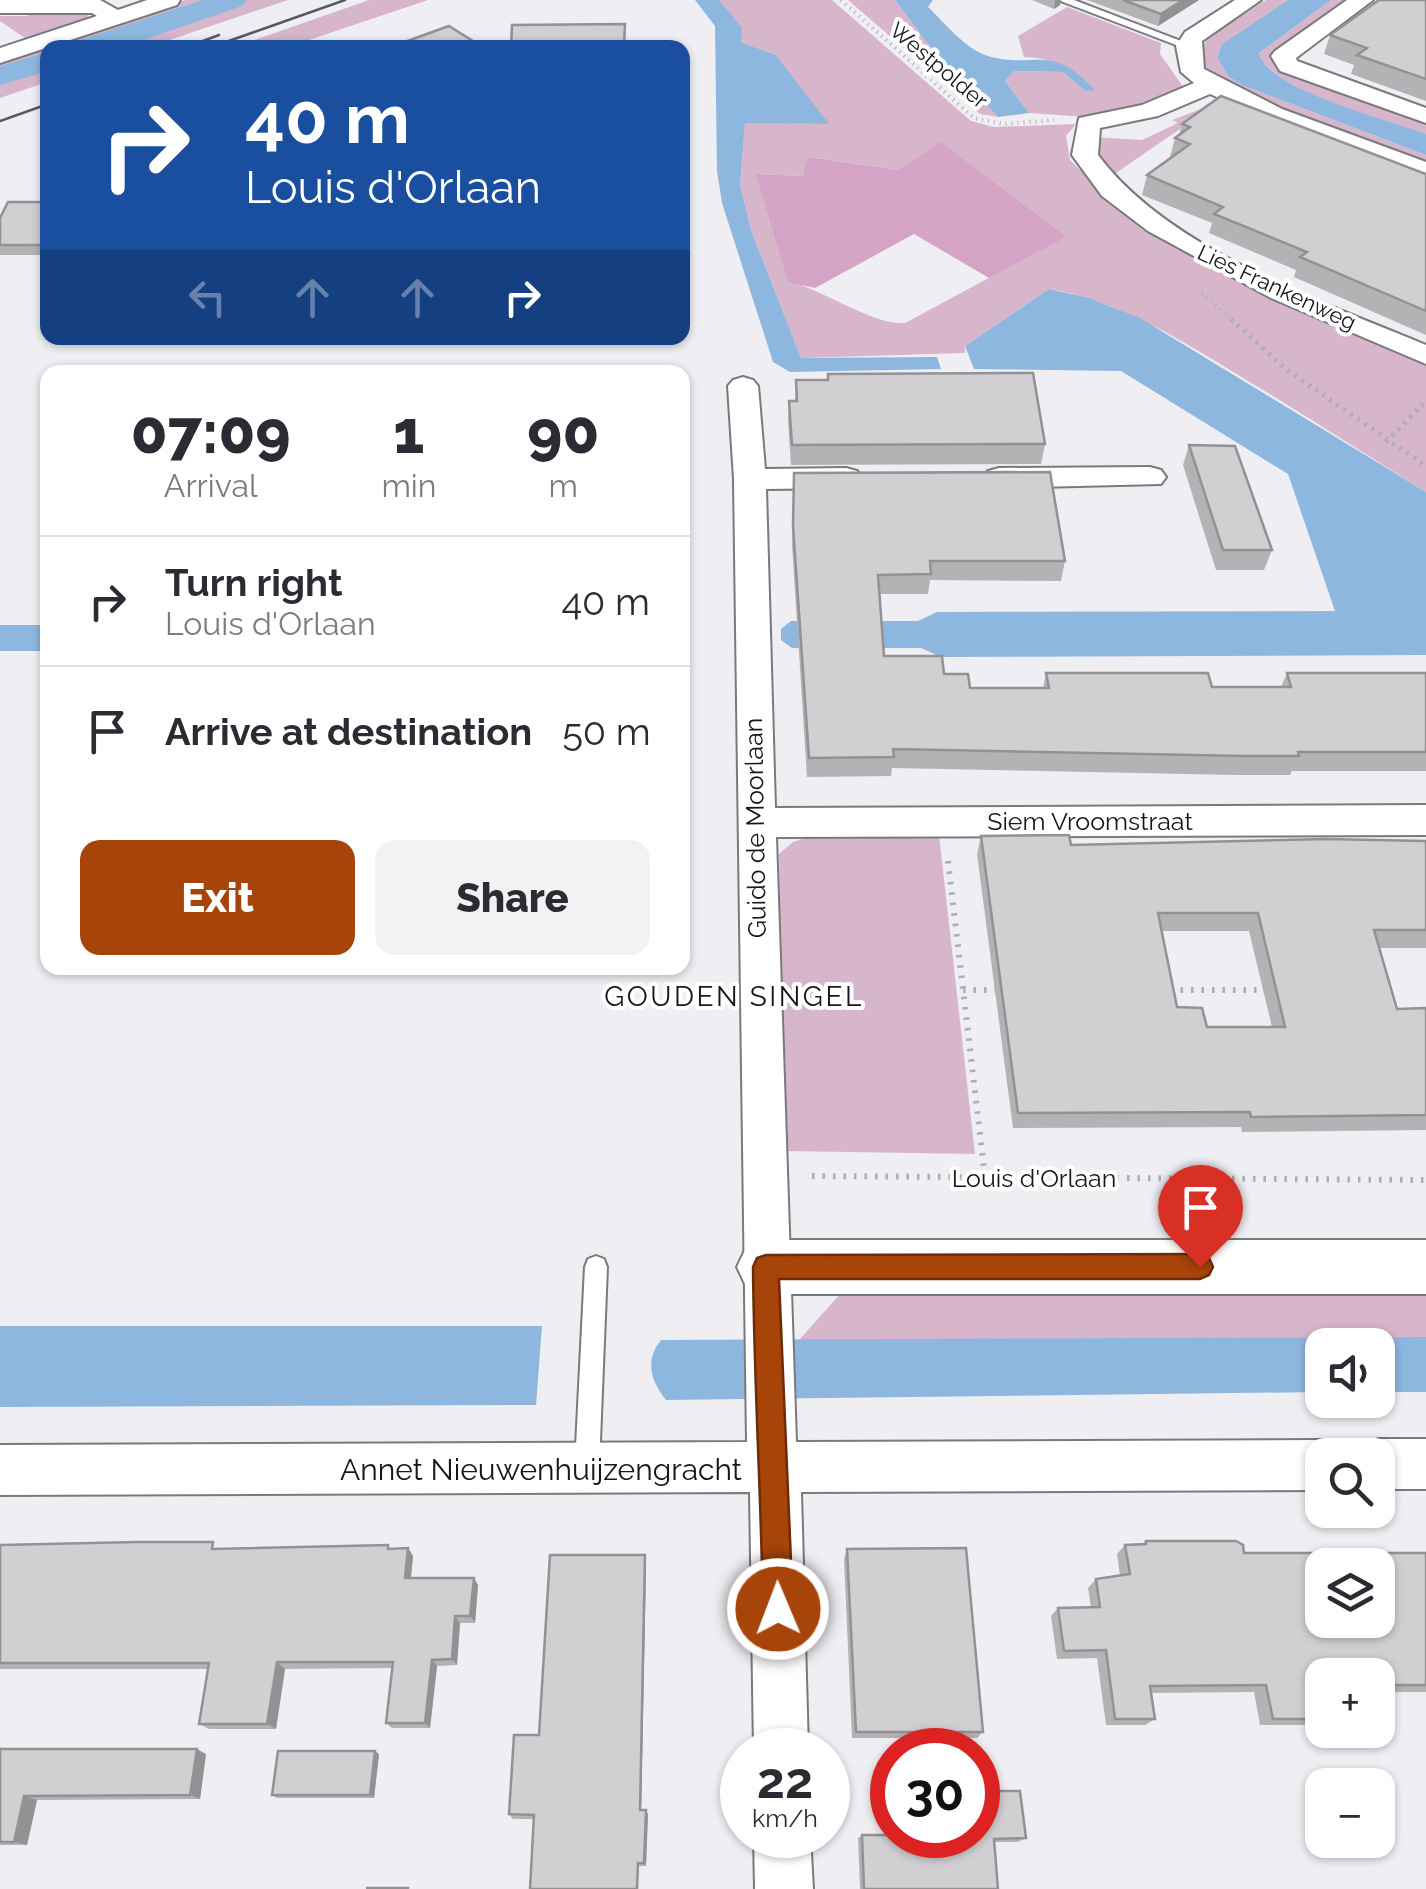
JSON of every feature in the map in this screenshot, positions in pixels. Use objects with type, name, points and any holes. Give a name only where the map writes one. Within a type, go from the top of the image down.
[{"type":"street","points":[[0,6],[105,8],[170,0]]},
{"type":"street","points":[[1250,0],[1192,38],[1188,46],[1193,72],[1211,86],[1426,170]]},
{"type":"street","points":[[1362,0],[1283,56],[1288,66],[1426,116]]},
{"type":"street","points":[[0,56],[105,8]]},
{"type":"street","points":[[1088,123],[1149,111],[1211,86]]},
{"type":"street","name":"Lies Frankenweg","points":[[1088,123],[1080,134],[1080,147],[1087,160],[1146,220],[1226,268],[1426,355]]},
{"type":"street","name":"Guido de Moorlaan","points":[[742,386],[750,479],[754,823],[780,1728]]},
{"type":"street","points":[[970,478],[1150,477]]},
{"type":"street","points":[[750,479],[870,478]]},
{"type":"street","name":"Siem Vroomstraat","points":[[754,823],[1426,820]]},
{"type":"street","points":[[766,1289],[1426,1267]]},
{"type":"street","name":"Annet Nieuwenhuijzengracht","points":[[0,1470],[586,1468],[772,1447],[1305,1464]]},
{"type":"street","points":[[1395,1464],[1426,1464]]},
{"type":"street","points":[[783,1858],[784,1889]]},
{"type":"lane","points":[[1064,0],[1188,46]]},
{"type":"lane","points":[[586,1468],[596,1267]]},
{"type":"path","name":"Westpolder","points":[[841,0],[974,118],[1004,124],[1046,119],[1088,123]]},
{"type":"path","points":[[1201,292],[1286,370],[1426,466]]},
{"type":"path","points":[[1386,442],[1426,401]]},
{"type":"path","points":[[944,821],[985,1177]]},
{"type":"path","points":[[963,990],[1021,990]]},
{"type":"path","points":[[1156,990],[1271,990]]},
{"type":"path","name":"Louis d'Orlaan","points":[[763,1176],[1426,1180]]},
{"type":"shaded area","points":[[185,0],[288,0],[170,40],[68,40]]},
{"type":"shaded area","points":[[369,0],[428,0],[309,40],[255,40]]},
{"type":"shaded area","points":[[719,0],[832,0],[971,121],[994,127],[1076,124],[1066,136],[1070,160],[1122,211],[1426,363],[1426,492],[1174,337],[1101,303],[1049,289],[965,346],[965,353],[801,358],[751,230],[740,185],[745,122],[828,124],[776,55],[741,42]],"holes":[[[809,157],[899,170],[1065,237],[905,323],[878,319],[788,281],[757,174],[803,176]]]},
{"type":"shaded area","points":[[848,0],[895,0],[928,44],[998,117],[980,114]]},
{"type":"shaded area","points":[[1266,0],[1288,0],[1222,44],[1217,58],[1228,76],[1242,85],[1426,155],[1426,162],[1229,88],[1210,73],[1202,53],[1208,38]]},
{"type":"shaded area","points":[[1331,0],[1350,0],[1279,60],[1426,123],[1426,134],[1306,91],[1268,67],[1259,53]]},
{"type":"shaded area","points":[[1067,7],[1161,43],[1160,54],[1184,88],[1156,102],[1086,117],[1029,113],[1005,81],[1014,71],[1063,72],[1085,91],[1094,89],[1062,66],[1024,57],[1018,36]]},
{"type":"shaded area","points":[[30,11],[82,11],[88,19],[0,50],[25,38],[0,21],[0,16],[28,16]]},
{"type":"shaded area","points":[[40,49],[40,84],[0,98],[0,63]]},
{"type":"shaded area","points":[[1212,107],[1113,175],[1097,162],[1093,137],[1142,140],[1178,123],[1172,120]]},
{"type":"shaded area","points":[[941,142],[1066,237],[989,278],[914,234],[815,288],[788,282],[756,174],[803,176],[808,157],[899,170]]},
{"type":"shaded area","points":[[939,835],[975,1154],[783,1151],[779,854],[793,842],[811,836]]},
{"type":"shaded area","points":[[1426,1291],[1426,1337],[1395,1337],[1395,1328],[1305,1328],[1305,1338],[799,1340],[841,1293]]},
{"type":"water","points":[[695,0],[719,0],[742,28],[741,42],[776,55],[829,124],[745,123],[740,185],[751,230],[801,358],[937,357],[941,369],[790,372],[773,362],[722,203],[717,171],[715,26]]},
{"type":"water","points":[[895,0],[933,0],[928,7],[963,42],[980,53],[1005,59],[1054,61],[1079,75],[1095,90],[1085,91],[1063,72],[1014,71],[1005,81],[1029,113],[998,117],[928,44]]},
{"type":"water","points":[[1288,0],[1331,0],[1259,53],[1267,67],[1306,91],[1426,134],[1426,155],[1242,85],[1228,76],[1217,58],[1222,44]]},
{"type":"water","points":[[1049,289],[1089,298],[1140,318],[1426,492],[1426,655],[941,657],[921,648],[792,648],[781,640],[781,629],[791,621],[918,621],[937,612],[1335,611],[1288,474],[1121,371],[974,369],[965,346]]},
{"type":"water","points":[[0,625],[40,625],[40,651],[0,651]]},
{"type":"water","points":[[0,1326],[542,1326],[536,1405],[0,1407]]},
{"type":"water","points":[[1305,1337],[1305,1392],[666,1400],[656,1385],[651,1362],[661,1340]]},
{"type":"water","points":[[1395,1337],[1426,1337],[1426,1392],[1395,1392]]},
{"type":"building","points":[[1123,0],[1183,0],[1161,14]]},
{"type":"building","points":[[1379,0],[1426,0],[1426,79],[1357,55],[1367,48],[1330,35]]},
{"type":"building","points":[[625,24],[624,40],[511,40],[512,25]]},
{"type":"building","points":[[449,26],[471,40],[410,40]]},
{"type":"building","points":[[1221,96],[1426,174],[1426,311],[1300,257],[1307,252],[1214,214],[1223,207],[1147,175],[1190,144],[1175,138],[1190,127],[1182,124]]},
{"type":"building","points":[[8,202],[40,202],[40,245],[0,245],[0,218]]},
{"type":"building","points":[[1033,373],[1045,444],[792,445],[789,401],[797,401],[796,380],[828,380],[828,374]]},
{"type":"building","points":[[1189,445],[1235,446],[1272,550],[1223,550]]},
{"type":"building","points":[[1050,472],[1065,561],[930,561],[931,574],[878,575],[884,656],[942,656],[944,674],[968,674],[970,688],[1049,688],[1046,673],[1208,673],[1212,687],[1291,687],[1287,673],[1426,673],[1426,752],[1244,756],[893,749],[894,757],[809,758],[793,526],[794,473]]},
{"type":"building","points":[[1069,835],[1071,845],[1325,839],[1426,841],[1426,930],[1374,930],[1397,1009],[1426,1008],[1426,1115],[1018,1113],[981,836]],"holes":[[[1158,913],[1258,913],[1285,1027],[1207,1027],[1202,1008],[1177,1007]]]},
{"type":"building","points":[[1146,1541],[1236,1541],[1243,1545],[1244,1553],[1305,1553],[1305,1638],[1395,1638],[1395,1553],[1426,1553],[1426,1685],[1395,1685],[1395,1658],[1305,1658],[1305,1719],[1273,1719],[1266,1685],[1150,1686],[1155,1719],[1115,1719],[1106,1650],[1064,1651],[1058,1608],[1100,1607],[1096,1579],[1130,1574],[1125,1545]]},
{"type":"building","points":[[213,1542],[212,1549],[388,1545],[388,1549],[408,1548],[405,1578],[474,1578],[470,1616],[455,1616],[452,1659],[432,1660],[425,1723],[386,1723],[393,1662],[277,1662],[267,1724],[199,1724],[209,1663],[0,1663],[0,1545]]},
{"type":"building","points":[[966,1548],[983,1728],[870,1728],[870,1732],[856,1732],[847,1549]]},
{"type":"building","points":[[550,1555],[645,1555],[640,1810],[646,1810],[644,1863],[638,1863],[637,1889],[530,1889],[534,1815],[509,1814],[514,1735],[539,1735]]},
{"type":"building","points":[[0,1749],[197,1749],[190,1795],[24,1796],[14,1842],[0,1842]]},
{"type":"building","points":[[278,1751],[375,1751],[370,1795],[272,1795]]},
{"type":"building","points":[[1000,1791],[1020,1791],[1026,1838],[1000,1839]]},
{"type":"building","points":[[862,1835],[870,1835],[870,1858],[996,1858],[998,1889],[864,1889]]},
{"type":"waterway","points":[[112,40],[232,0]]},
{"type":"waterway","points":[[0,76],[40,64]]},
{"type":"tram line","points":[[232,40],[345,0]]},
{"type":"tram line","points":[[206,40],[219,35]]},
{"type":"tram line","points":[[0,121],[40,107]]},
{"type":"district","name":"GOUDEN SINGEL","points":[[734,996]]},
{"type":"route","points":[[778,1609],[775,1468],[768,1426],[766,1267],[1200,1267]]}]
